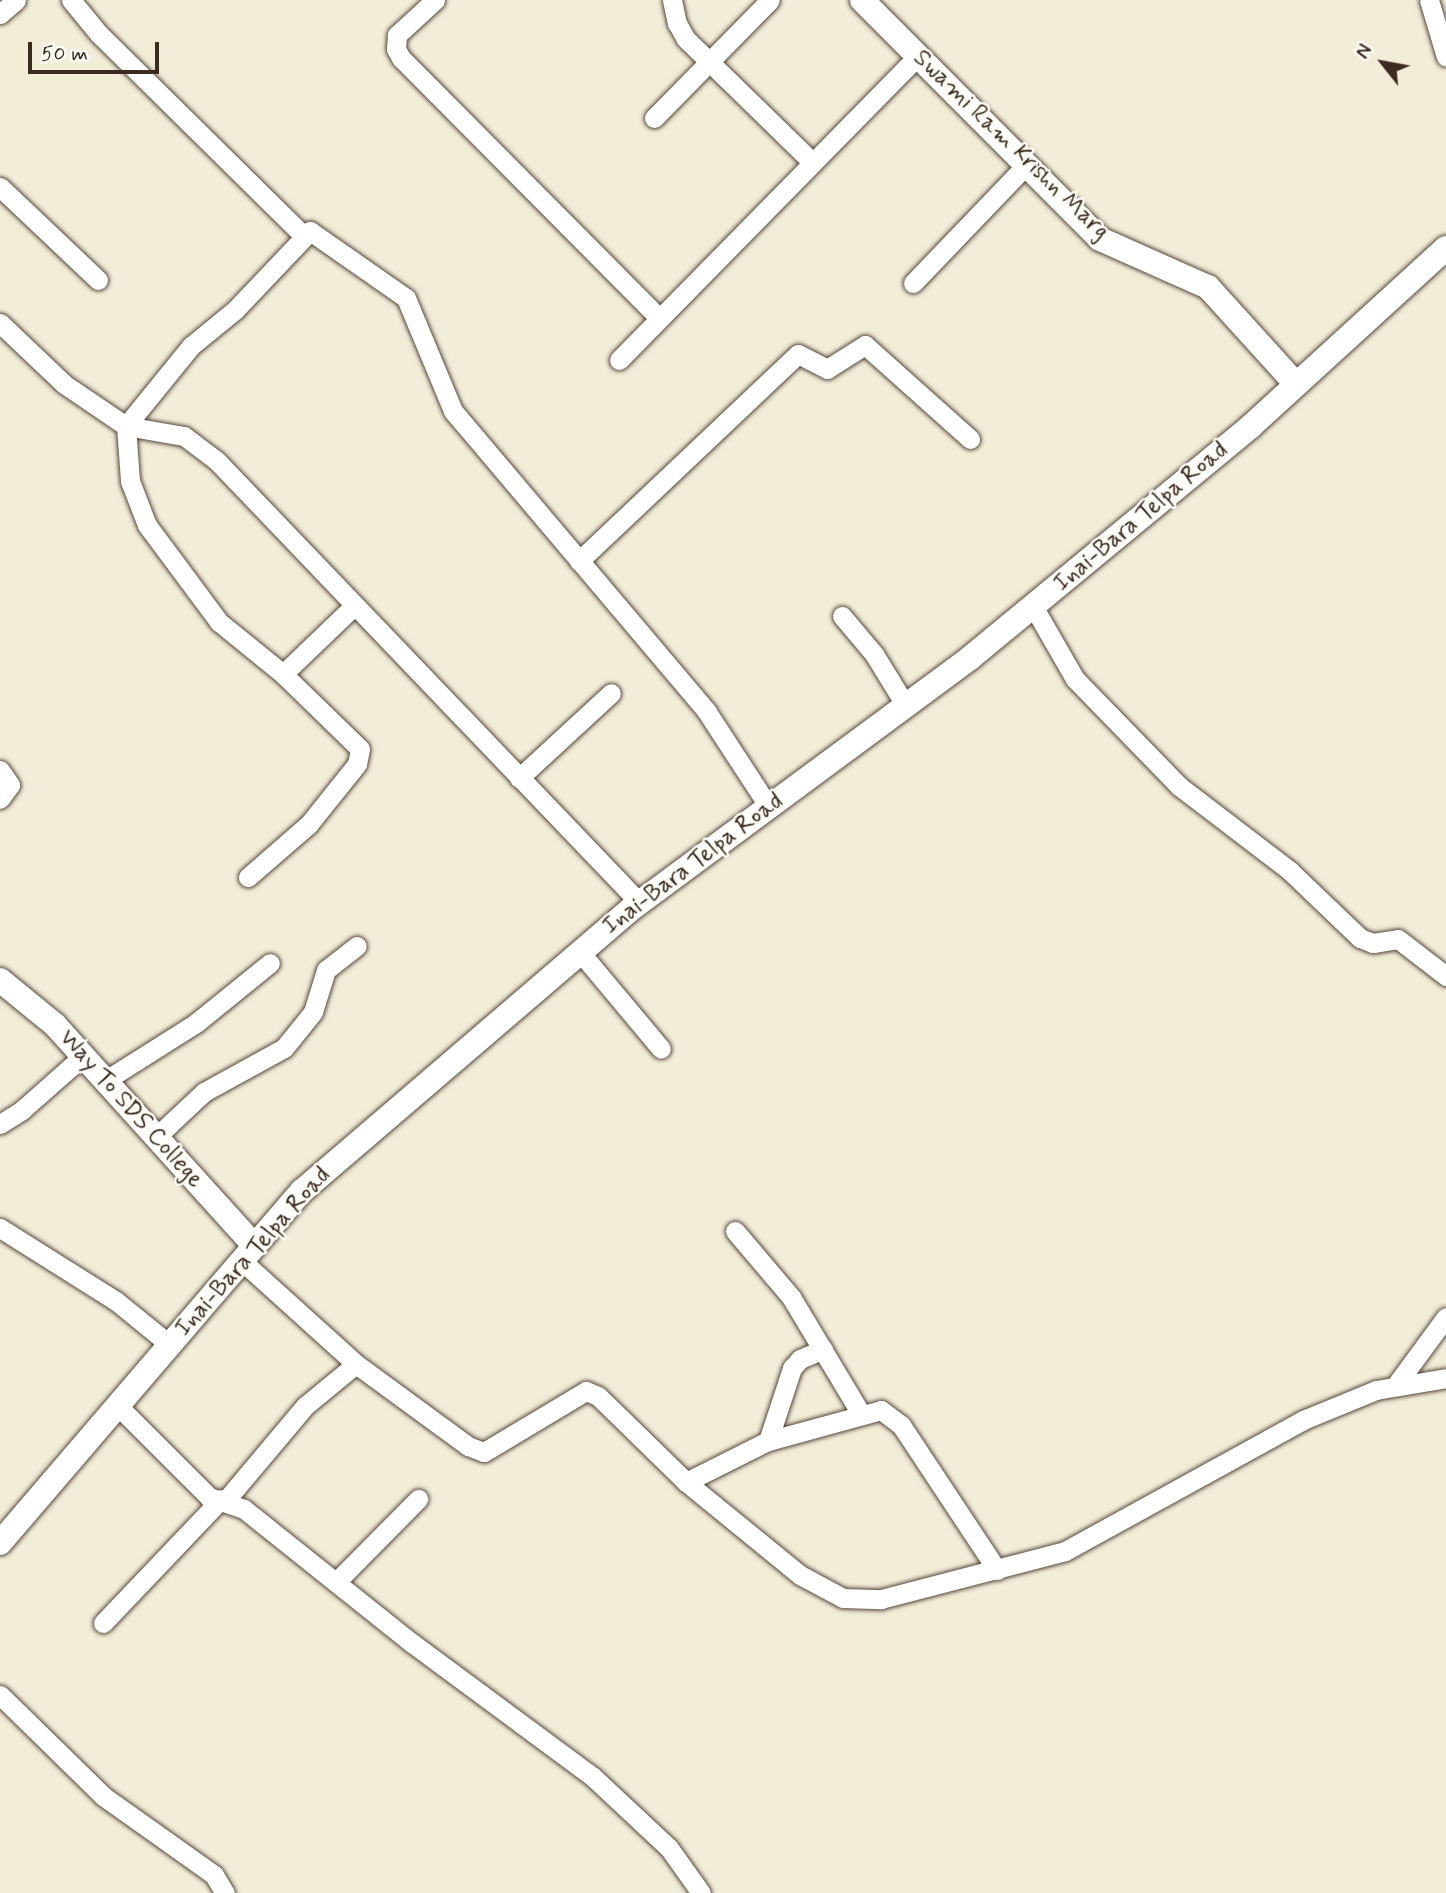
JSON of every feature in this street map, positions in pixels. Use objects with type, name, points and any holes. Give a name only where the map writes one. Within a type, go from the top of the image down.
[{"type":"street","points":[[0,14],[16,0]]},
{"type":"street","points":[[71,0],[99,34],[302,234]]},
{"type":"street","points":[[435,0],[397,34],[396,50],[401,58],[658,317]]},
{"type":"street","points":[[672,0],[680,31],[708,63],[813,163]]},
{"type":"street","points":[[654,118],[770,0]]},
{"type":"street","name":"Swami Ram Krishn Marg","points":[[862,0],[1100,239],[1208,287],[1295,383]]},
{"type":"street","points":[[1429,0],[1446,57]]},
{"type":"street","points":[[619,360],[658,317],[918,56]]},
{"type":"street","points":[[914,283],[1026,165]]},
{"type":"street","points":[[0,187],[97,279]]},
{"type":"street","points":[[248,877],[309,824],[360,758],[356,744],[283,674],[219,622],[147,525],[130,481],[126,426],[191,346],[235,310],[302,234],[310,231],[406,298],[453,411],[707,712],[769,807]]},
{"type":"street","name":"Inai-Bara Telpa Road","points":[[3,1530],[302,1191],[639,902],[906,706],[1033,607],[1251,426],[1446,248]]},
{"type":"street","points":[[0,323],[64,384],[126,426],[173,432],[200,446],[639,902]]},
{"type":"street","points":[[579,561],[798,354],[827,369],[865,345],[970,439]]},
{"type":"street","points":[[283,674],[354,606]]},
{"type":"street","points":[[1033,607],[1075,679],[1179,786],[1290,871],[1360,938],[1373,943],[1398,939],[1446,976]]},
{"type":"street","points":[[842,616],[874,654],[906,706]]},
{"type":"street","points":[[519,778],[611,692]]},
{"type":"street","points":[[0,770],[10,785],[0,799]]},
{"type":"street","points":[[156,1136],[204,1092],[284,1048],[313,1012],[326,970],[357,946]]},
{"type":"street","points":[[580,952],[661,1049]]},
{"type":"street","points":[[106,1080],[196,1023],[270,963]]},
{"type":"street","name":"Way To SDS College","points":[[0,980],[55,1024],[156,1136],[249,1253]]},
{"type":"street","points":[[0,1124],[22,1110],[83,1056]]},
{"type":"street","points":[[0,1228],[117,1301],[169,1344]]},
{"type":"street","points":[[735,1231],[791,1297],[861,1415]]},
{"type":"street","points":[[249,1253],[356,1364],[468,1446],[484,1452],[574,1395],[592,1393],[686,1482],[800,1575],[844,1598],[881,1599],[997,1570],[1085,1542],[1303,1420],[1396,1385],[1446,1378]]},
{"type":"street","points":[[1396,1385],[1446,1317]]},
{"type":"street","points":[[768,1441],[792,1368],[800,1359],[823,1349]]},
{"type":"street","points":[[103,1623],[223,1499],[305,1406],[356,1364]]},
{"type":"street","points":[[116,1404],[204,1493],[223,1499],[592,1776],[669,1849],[701,1893]]},
{"type":"street","points":[[686,1482],[768,1441],[881,1410],[894,1416],[997,1570]]},
{"type":"street","points":[[336,1582],[418,1499]]},
{"type":"street","points":[[0,1695],[103,1796],[214,1875],[225,1893]]}]
